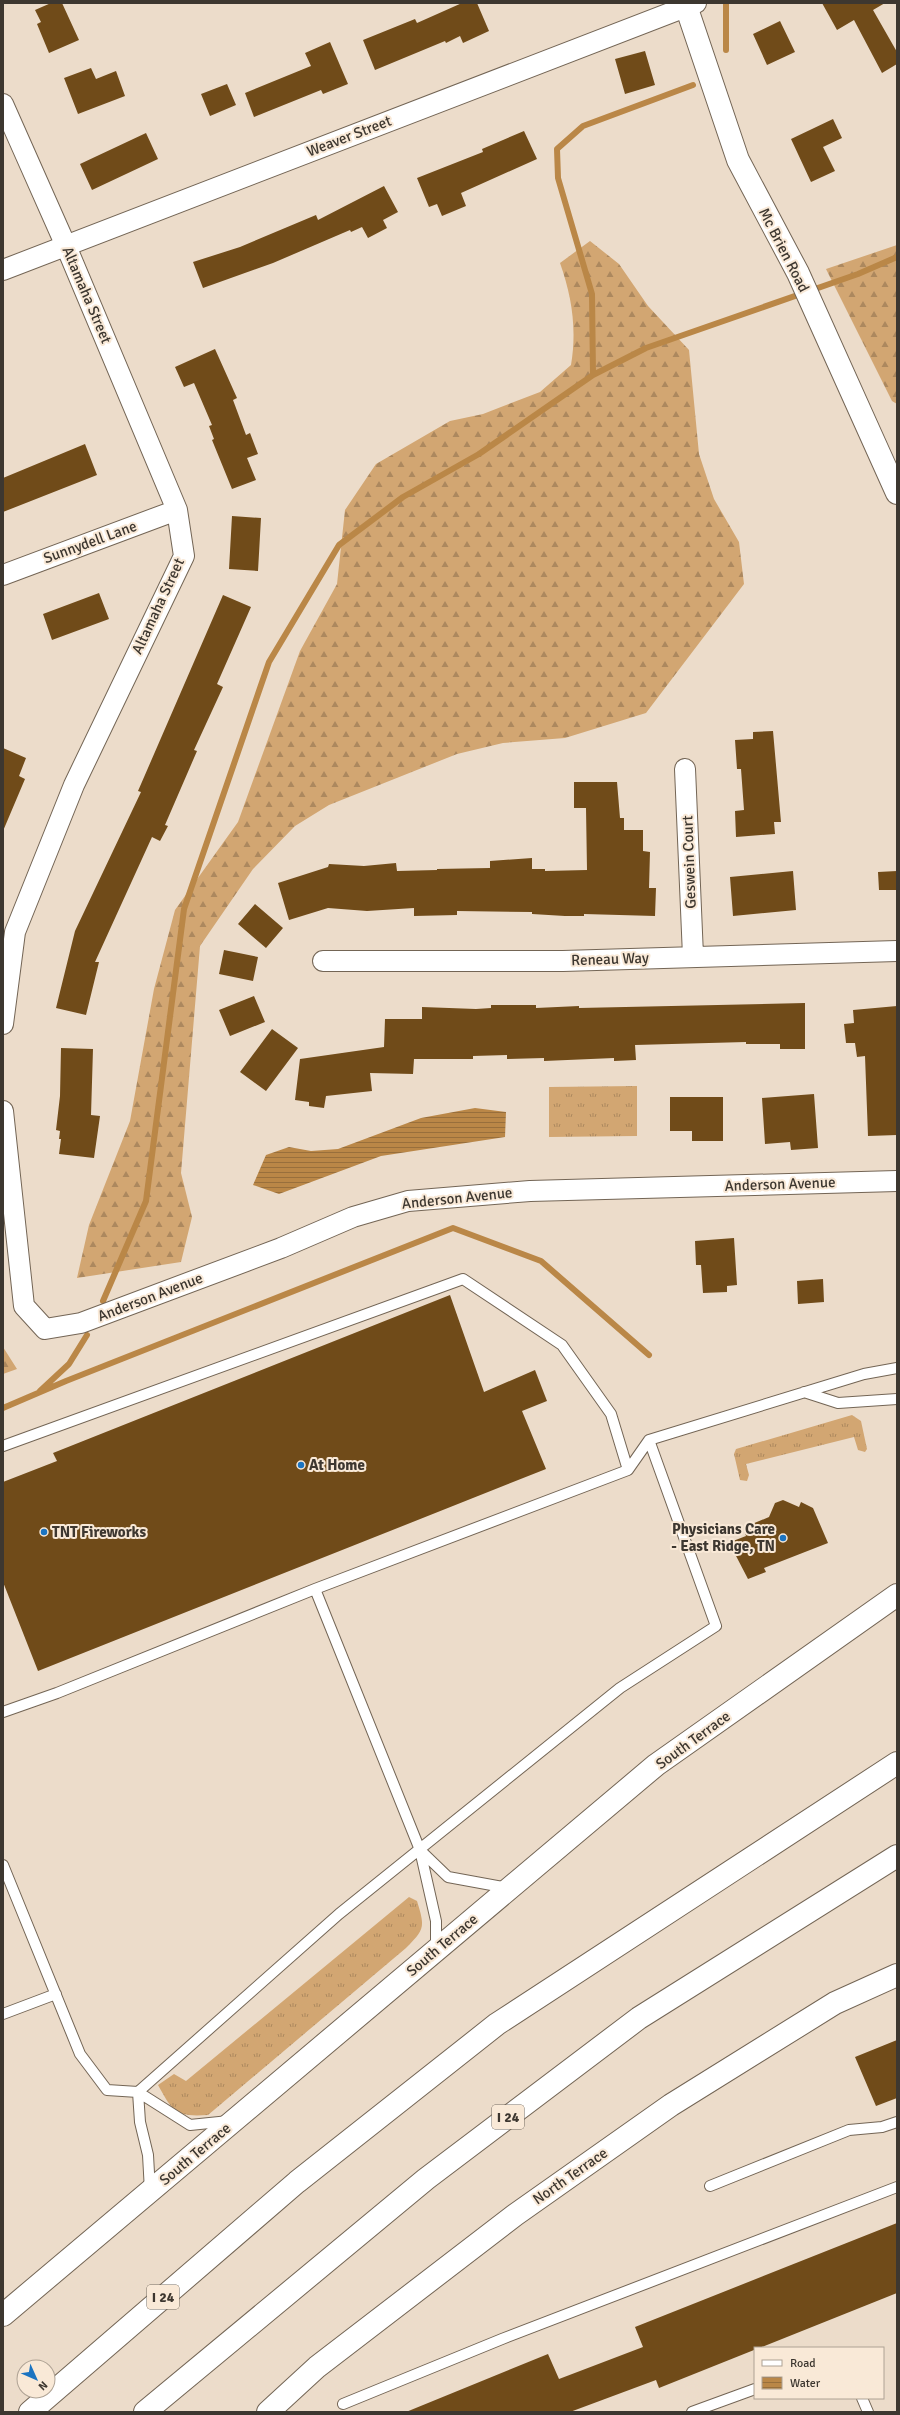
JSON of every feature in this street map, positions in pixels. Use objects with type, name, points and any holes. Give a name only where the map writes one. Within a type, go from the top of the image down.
[{"type":"main road","name":"Mc Brien Road","points":[[689,4],[738,160],[798,274],[897,493]]},
{"type":"main road","name":"South Terrace","points":[[5,2311],[656,1766],[897,1595]]},
{"type":"main road","name":"I 24","points":[[30,2412],[297,2182],[497,2024],[897,1763]]},
{"type":"main road","name":"I 24","points":[[145,2412],[426,2179],[639,2018],[897,1856]]},
{"type":"main road","name":"North Terrace","points":[[268,2412],[316,2367],[515,2215],[671,2105],[835,2003],[897,1975]]},
{"type":"street","name":"Weaver Street","points":[[3,270],[689,4]]},
{"type":"street","name":"Altamaha Street","points":[[3,104],[66,246],[177,510],[184,556],[74,785],[15,932],[3,1024]]},
{"type":"street","name":"Sunnydell Lane","points":[[3,574],[177,510]]},
{"type":"street","name":"Geswein Court","points":[[685,769],[693,956]]},
{"type":"street","name":"Reneau Way","points":[[323,962],[563,961],[897,951]]},
{"type":"street","name":"Anderson Avenue","points":[[3,1111],[24,1306],[45,1329],[81,1323],[281,1248],[353,1217],[408,1201],[530,1191],[897,1181]]},
{"type":"lane","points":[[3,1446],[463,1279],[562,1345],[611,1414],[628,1470]]},
{"type":"lane","points":[[3,1712],[50,1696],[315,1589],[628,1470],[650,1440],[864,1374],[897,1368]]},
{"type":"lane","points":[[804,1392],[838,1404],[897,1399]]},
{"type":"lane","points":[[138,2092],[333,1920],[620,1688],[716,1626],[650,1440]]},
{"type":"lane","points":[[315,1589],[420,1850],[436,1921],[436,1950]]},
{"type":"lane","points":[[420,1850],[448,1877],[510,1888]]},
{"type":"lane","points":[[3,1865],[80,2054],[107,2090],[138,2092],[190,2125],[235,2120]]},
{"type":"lane","points":[[3,2014],[56,1994]]},
{"type":"lane","points":[[138,2092],[140,2122],[148,2155],[150,2191]]},
{"type":"lane","points":[[710,2186],[849,2130],[882,2127],[897,2122]]},
{"type":"lane","points":[[344,2404],[502,2339],[897,2187]]},
{"type":"lane","points":[[692,2412],[754,2389]]},
{"type":"lane","points":[[862,2399],[868,2412]]},
{"type":"green space","points":[[590,241],[619,264],[648,306],[689,350],[699,454],[714,499],[739,542],[744,584],[646,713],[565,738],[503,743],[457,754],[329,805],[295,826],[253,869],[200,946],[181,1173],[192,1217],[181,1262],[77,1278],[89,1225],[130,1121],[154,989],[175,910],[238,822],[300,651],[337,584],[345,510],[376,464],[450,421],[483,414],[540,392],[571,365],[574,339],[572,313],[568,288],[560,263]]},
{"type":"green space","points":[[897,245],[897,404],[892,401],[826,269]]},
{"type":"green space","points":[[637,1086],[637,1136],[549,1137],[549,1087]]},
{"type":"green space","points":[[3,1347],[17,1369],[3,1374]]},
{"type":"green space","points":[[852,1415],[861,1421],[867,1449],[865,1452],[858,1450],[854,1437],[746,1464],[749,1475],[747,1481],[740,1480],[734,1454],[736,1449]]},
{"type":"green space","points":[[409,1897],[417,1901],[422,1927],[417,1936],[406,1948],[208,2115],[182,2114],[172,2107],[158,2085],[174,2074],[186,2081]]},
{"type":"water","points":[[475,1108],[506,1112],[505,1137],[381,1156],[279,1194],[253,1185],[266,1155],[289,1147],[311,1151],[338,1149],[421,1118]]},
{"type":"building","points":[[51,3],[62,3],[79,40],[49,53],[37,24],[41,22],[35,10]]},
{"type":"building","points":[[462,3],[477,3],[489,31],[463,43],[460,36],[446,43],[445,41],[375,70],[363,40],[415,19],[417,23]]},
{"type":"building","points":[[822,3],[885,3],[873,10],[897,52],[897,64],[882,73],[854,20],[837,30]]},
{"type":"building","points":[[780,21],[795,52],[767,65],[753,34]]},
{"type":"building","points":[[330,42],[348,84],[323,94],[321,90],[254,117],[245,93],[311,66],[305,53]]},
{"type":"building","points":[[645,51],[655,85],[625,94],[615,59]]},
{"type":"building","points":[[91,68],[96,79],[116,71],[125,96],[78,114],[64,78]]},
{"type":"building","points":[[227,84],[236,105],[210,116],[201,94]]},
{"type":"building","points":[[833,119],[842,138],[823,147],[835,171],[811,182],[791,139]]},
{"type":"building","points":[[524,131],[537,159],[461,193],[466,206],[442,216],[437,204],[429,207],[417,178],[483,152],[482,149]]},
{"type":"building","points":[[146,133],[158,159],[92,190],[80,164]]},
{"type":"building","points":[[384,186],[398,212],[383,220],[387,228],[368,238],[362,227],[351,232],[350,230],[273,263],[203,288],[193,262],[240,247],[316,215],[318,220]]},
{"type":"building","points":[[215,349],[237,398],[233,400],[246,435],[250,433],[258,454],[247,458],[256,480],[232,489],[212,440],[214,439],[209,426],[212,425],[194,383],[184,387],[175,367]]},
{"type":"building","points":[[85,444],[97,475],[3,512],[3,478]]},
{"type":"building","points":[[232,516],[261,518],[258,571],[229,569]]},
{"type":"building","points":[[99,593],[109,619],[52,640],[43,614]]},
{"type":"building","points":[[223,595],[251,607],[217,684],[223,687],[194,750],[197,751],[165,825],[168,826],[160,841],[152,837],[95,962],[99,962],[86,1015],[56,1008],[75,931],[141,792],[138,791]]},
{"type":"building","points":[[773,731],[781,822],[774,822],[775,834],[736,837],[735,811],[744,810],[741,769],[737,769],[735,740],[753,739],[753,732]]},
{"type":"building","points":[[3,748],[26,758],[19,776],[25,779],[3,831]]},
{"type":"building","points":[[574,782],[617,782],[620,818],[624,818],[624,830],[643,830],[643,851],[650,852],[649,888],[656,888],[655,916],[584,914],[584,916],[565,916],[532,914],[532,912],[457,911],[457,915],[414,916],[414,908],[367,911],[328,908],[289,920],[278,883],[328,867],[329,864],[364,866],[396,863],[397,871],[437,870],[490,868],[490,861],[532,858],[532,869],[545,869],[545,871],[587,870],[586,808],[574,808]]},
{"type":"building","points":[[793,871],[796,910],[733,916],[730,877]]},
{"type":"building","points":[[897,871],[897,890],[879,890],[878,872]]},
{"type":"building","points":[[255,904],[283,928],[266,948],[238,924]]},
{"type":"building","points":[[224,950],[258,957],[253,981],[219,974]]},
{"type":"building","points":[[254,996],[265,1022],[230,1036],[219,1010]]},
{"type":"building","points":[[805,1003],[805,1049],[780,1049],[780,1044],[746,1044],[746,1042],[635,1045],[636,1060],[614,1061],[614,1058],[544,1061],[544,1058],[507,1059],[507,1055],[473,1056],[473,1059],[414,1059],[413,1074],[370,1073],[372,1091],[326,1096],[324,1108],[309,1106],[309,1102],[295,1100],[300,1059],[384,1047],[385,1019],[422,1019],[422,1007],[476,1009],[491,1008],[491,1005],[536,1005],[536,1008],[579,1006],[579,1008]]},
{"type":"building","points":[[897,1006],[897,1135],[868,1136],[865,1056],[857,1057],[855,1043],[846,1043],[844,1024],[854,1023],[853,1010]]},
{"type":"building","points":[[272,1029],[298,1048],[266,1091],[240,1072]]},
{"type":"building","points":[[61,1048],[93,1049],[91,1115],[100,1116],[94,1158],[59,1154],[61,1139],[59,1139],[60,1131],[56,1130],[60,1096]]},
{"type":"building","points":[[814,1094],[818,1148],[791,1150],[790,1142],[765,1144],[762,1098]]},
{"type":"building","points":[[670,1097],[723,1097],[723,1141],[692,1141],[692,1131],[670,1131]]},
{"type":"building","points":[[734,1238],[737,1285],[727,1286],[727,1292],[703,1293],[701,1265],[696,1265],[695,1241]]},
{"type":"building","points":[[823,1279],[824,1302],[798,1304],[797,1281]]},
{"type":"building","name":"At Home","points":[[450,1295],[484,1392],[535,1370],[547,1401],[522,1411],[546,1469],[38,1671],[3,1582],[3,1482],[57,1461],[53,1453]]},
{"type":"building","name":"Physicians Care - East Ridge, TN","points":[[783,1500],[799,1507],[801,1502],[813,1508],[828,1543],[764,1568],[766,1572],[748,1579],[735,1554],[737,1552],[733,1541],[746,1536],[744,1530],[753,1527],[752,1524],[769,1517],[775,1503]]},
{"type":"building","points":[[897,2040],[897,2098],[876,2106],[855,2057]]},
{"type":"building","points":[[897,2223],[897,2293],[762,2347],[754,2347],[754,2350],[659,2388],[656,2380],[570,2412],[406,2412],[548,2354],[559,2379],[643,2347],[635,2327]]},
{"type":"waterway","points":[[726,3],[726,50]]},
{"type":"waterway","points":[[593,375],[592,294],[558,178],[557,149],[583,126],[693,85]]},
{"type":"waterway","points":[[103,1301],[146,1201],[184,909],[269,662],[339,545],[403,497],[479,454],[593,375],[646,348],[858,274],[897,257]]},
{"type":"waterway","points":[[3,1408],[66,1381],[453,1228],[541,1261],[649,1355]]},
{"type":"waterway","points":[[40,1391],[69,1364],[87,1335]]},
{"type":"place","name":"At Home","points":[[301,1465]]},
{"type":"place","name":"TNT Fireworks","points":[[44,1532]]},
{"type":"place","name":"Physicians Care - East Ridge, TN","points":[[783,1538]]}]
